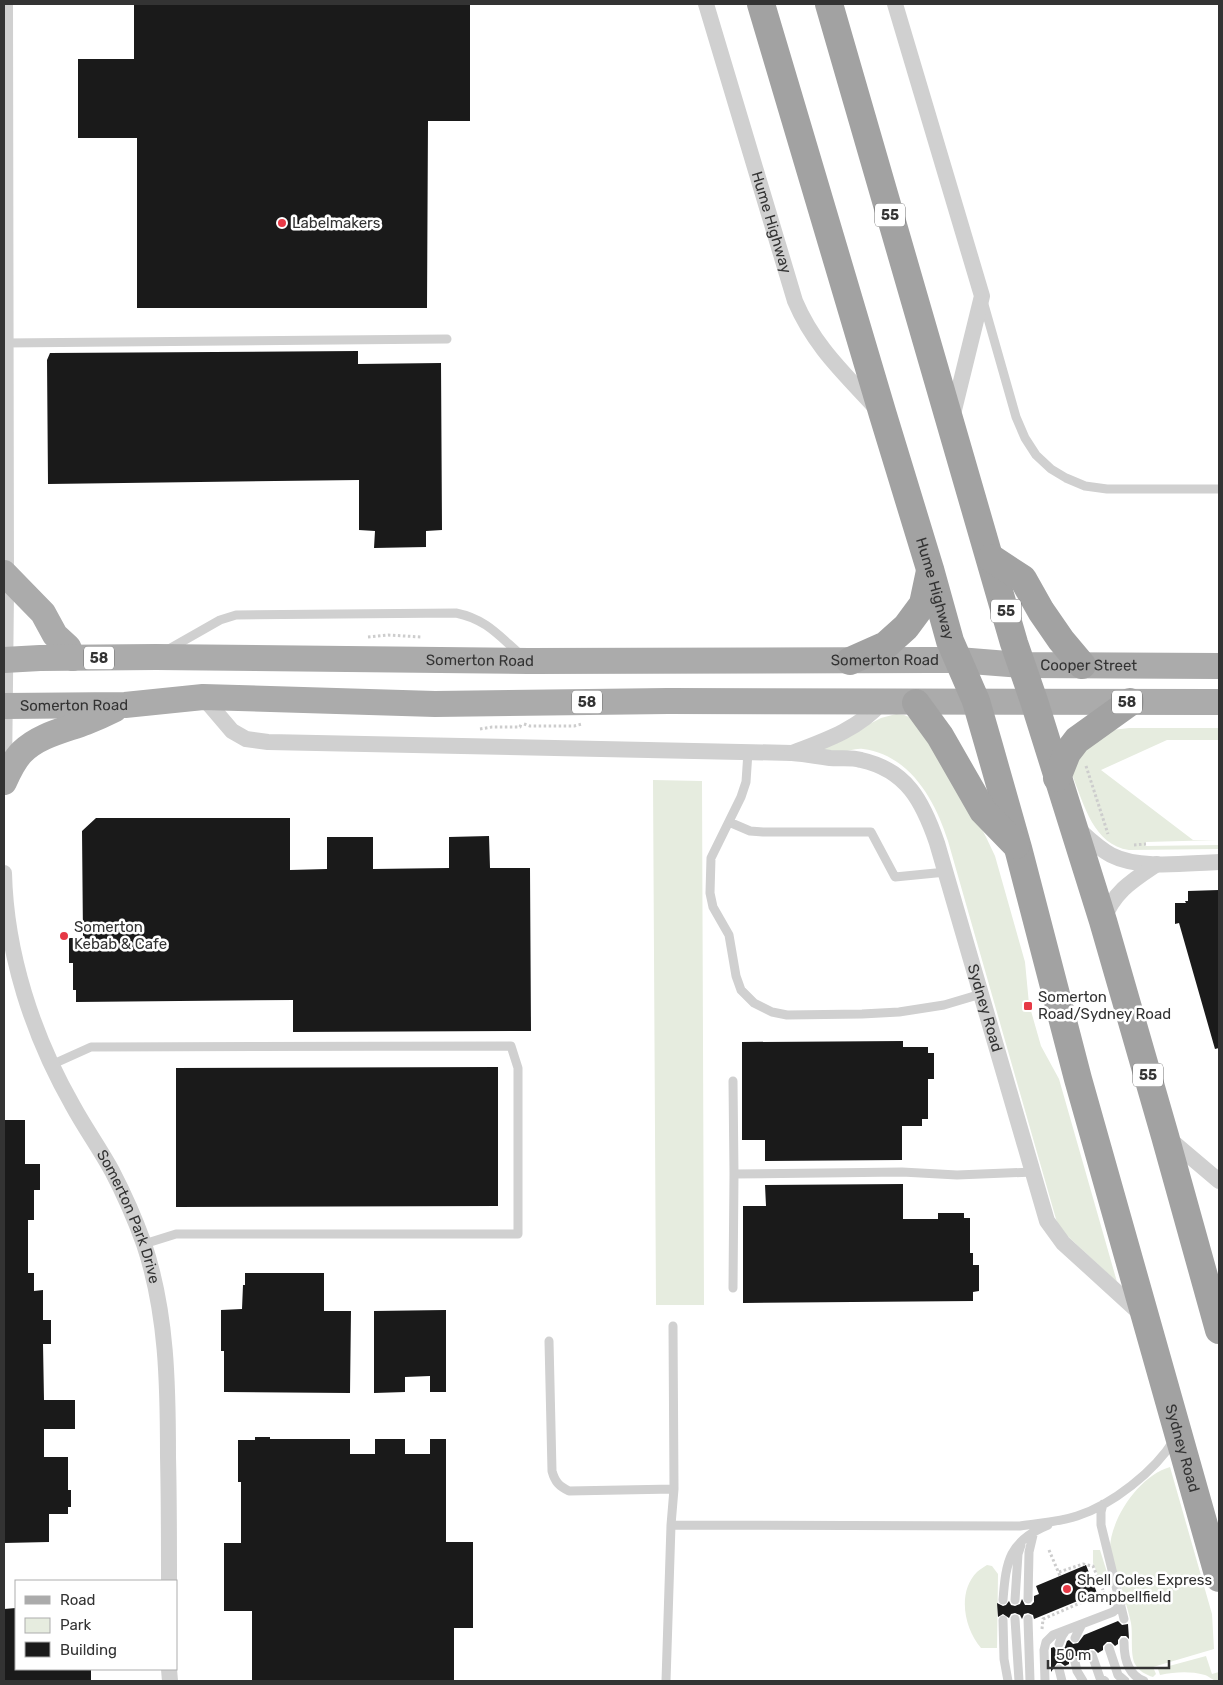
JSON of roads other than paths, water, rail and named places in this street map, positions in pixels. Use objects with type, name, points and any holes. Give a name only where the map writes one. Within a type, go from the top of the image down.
[{"type":"highway","name":"Hume Highway","points":[[761,4],[950,640],[976,701]]},
{"type":"highway","name":"55","points":[[829,4],[950,426],[991,558],[1021,665],[1103,921],[1166,1136],[1219,1330]]},
{"type":"highway","points":[[991,558],[1023,579],[1061,640],[1082,665]]},
{"type":"highway","points":[[850,661],[886,646],[906,627],[922,604],[930,569]]},
{"type":"highway","name":"Sydney Road","points":[[976,701],[1018,848],[1078,1079],[1219,1578]]},
{"type":"highway","points":[[1058,778],[1067,753],[1077,740],[1130,702]]},
{"type":"highway","points":[[916,703],[940,736],[983,811],[1018,848]]},
{"type":"main road","points":[[5,586],[43,613],[55,635],[68,647],[73,658]]},
{"type":"main road","name":"Somerton Road","points":[[4,660],[156,657],[528,661],[958,660]]},
{"type":"main road","name":"Cooper Street","points":[[958,660],[1021,665],[1219,666]]},
{"type":"main road","name":"Somerton Road","points":[[4,706],[125,705],[203,697],[435,704],[668,701],[916,703],[976,701]]},
{"type":"main road","name":"58","points":[[976,701],[1219,702]]},
{"type":"main road","points":[[4,782],[12,764],[33,743],[125,705]]},
{"type":"street","points":[[4,789],[5,4]]},
{"type":"street","name":"Hume Highway","points":[[706,4],[795,301],[808,330],[825,353],[883,415]]},
{"type":"street","points":[[895,4],[982,296],[950,426]]},
{"type":"street","points":[[203,697],[232,731],[246,739],[268,742],[792,753],[826,740],[864,721],[882,702]]},
{"type":"street","name":"Sydney Road","points":[[792,753],[831,758],[859,759],[878,764],[906,783],[919,800],[928,816],[946,872],[1047,1221],[1063,1244],[1146,1318]]},
{"type":"street","points":[[1071,821],[1095,844],[1111,855],[1137,862],[1158,864],[1219,862]]},
{"type":"street","points":[[1103,921],[1110,904],[1127,884],[1158,864]]},
{"type":"street","name":"Somerton Park Drive","points":[[4,873],[5,914],[16,965],[33,1019],[51,1064],[73,1106],[112,1170],[131,1210],[144,1244],[157,1289],[164,1338],[168,1398],[169,1580]]},
{"type":"street","points":[[1166,1136],[1219,1181]]},
{"type":"lane","points":[[982,296],[1016,417],[1025,438],[1036,454],[1051,468],[1066,478],[1086,486],[1107,489],[1219,489]]},
{"type":"lane","points":[[5,343],[447,339]]},
{"type":"lane","points":[[156,657],[220,620],[236,615],[427,613],[456,614],[483,622],[528,661]]},
{"type":"lane","points":[[748,752],[746,782],[711,858],[710,894],[713,906],[729,935],[736,976],[742,990],[754,1003],[772,1012],[787,1015],[862,1014],[898,1012],[944,1005],[981,994]]},
{"type":"lane","points":[[728,822],[750,831],[763,832],[871,832],[896,876],[946,872]]},
{"type":"lane","points":[[51,1064],[91,1047],[511,1046],[518,1068],[518,1234],[176,1234],[144,1244]]},
{"type":"lane","points":[[733,1080],[733,1288]]},
{"type":"lane","points":[[734,1174],[902,1172],[957,1175],[1033,1172]]},
{"type":"lane","points":[[666,1681],[674,1489],[673,1326]]},
{"type":"lane","points":[[549,1341],[552,1471],[554,1481],[560,1487],[569,1491],[674,1489]]},
{"type":"lane","points":[[671,1525],[1020,1526],[1060,1520],[1077,1516],[1103,1504],[1134,1483],[1165,1454],[1178,1432]]},
{"type":"lane","points":[[1103,1504],[1101,1525],[1124,1619]]},
{"type":"lane","points":[[1003,1600],[1009,1559],[1019,1544],[1034,1531],[1060,1520]]},
{"type":"lane","points":[[1028,1599],[1029,1552],[1034,1531]]},
{"type":"lane","points":[[1014,1600],[1018,1554],[1023,1540]]},
{"type":"lane","points":[[1108,1625],[1113,1612],[1120,1604]]},
{"type":"lane","points":[[1045,1681],[1044,1650],[1046,1642],[1053,1635],[1113,1612]]},
{"type":"lane","points":[[1028,1619],[1030,1681]]},
{"type":"lane","points":[[1092,1631],[1096,1619]]},
{"type":"lane","points":[[1003,1620],[1004,1659],[1008,1681]]},
{"type":"lane","points":[[1015,1620],[1019,1681]]},
{"type":"lane","points":[[1075,1638],[1082,1624]]},
{"type":"lane","points":[[1059,1644],[1066,1630]]},
{"type":"lane","points":[[1124,1642],[1129,1669],[1139,1679],[1144,1681]]},
{"type":"lane","points":[[1109,1648],[1118,1674],[1125,1681]]},
{"type":"lane","points":[[1092,1655],[1100,1678],[1105,1681]]},
{"type":"lane","points":[[1075,1662],[1077,1671],[1083,1681]]},
{"type":"lane","points":[[1059,1669],[1062,1681]]},
{"type":"place","name":"Labelmakers","points":[[282,223]]},
{"type":"place","name":"Somerton Kebab & Cafe","points":[[64,936]]},
{"type":"place","name":"Somerton Road/Sydney Road","points":[[1028,1006]]},
{"type":"place","name":"Shell Coles Express Campbellfield","points":[[1067,1589]]}]
